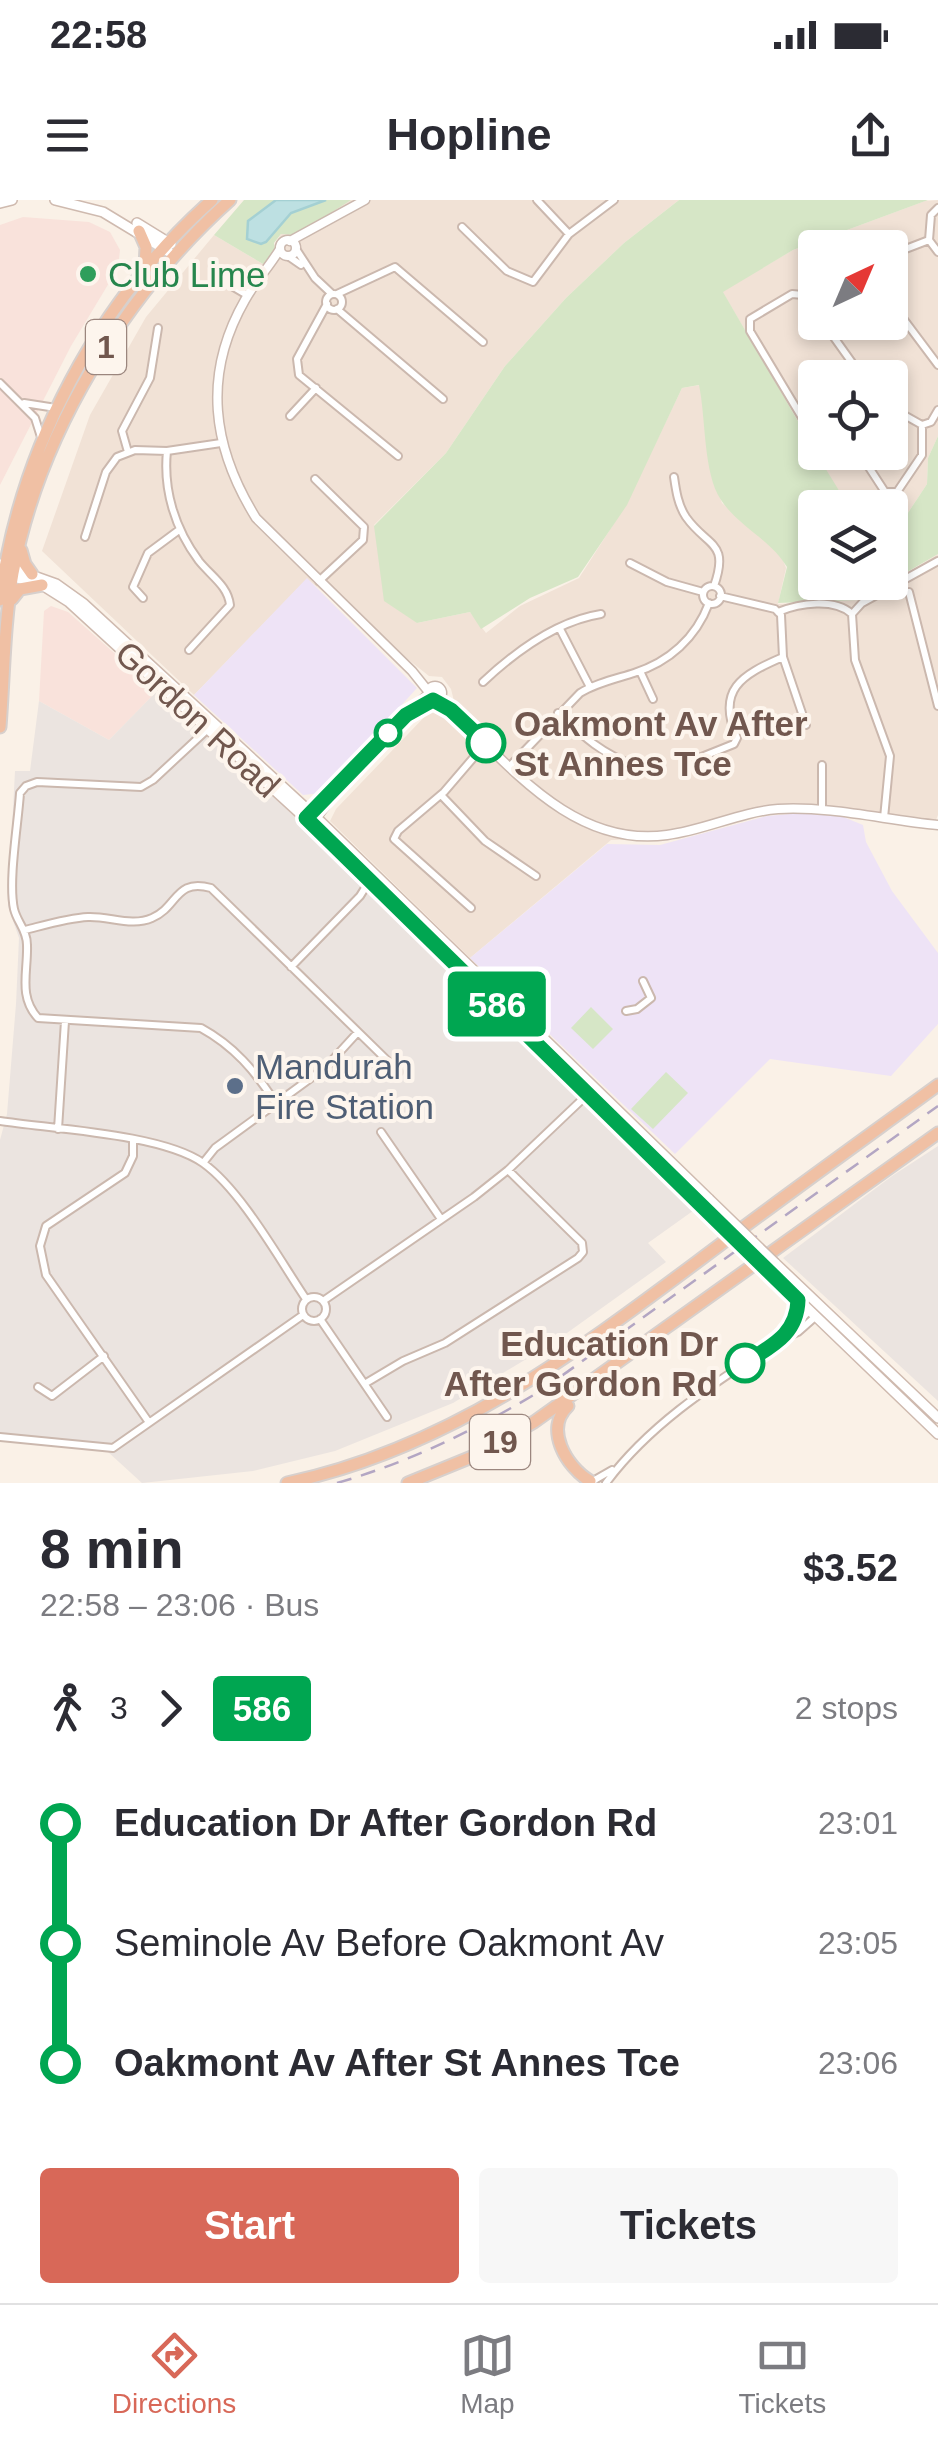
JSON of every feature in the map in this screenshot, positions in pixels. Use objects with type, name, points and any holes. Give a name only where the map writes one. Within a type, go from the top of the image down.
[{"type":"highway","name":"1","points":[[6,571],[81,390],[124,318],[212,200]]},
{"type":"highway","name":"1","points":[[0,726],[6,571],[20,503],[57,408],[92,346],[144,271],[230,200]]},
{"type":"highway","points":[[139,231],[147,252],[144,271]]},
{"type":"highway","points":[[21,540],[22,557],[32,574]]},
{"type":"highway","points":[[5,601],[20,589],[42,586]]},
{"type":"highway","name":"19","points":[[287,1483],[395,1452],[510,1395],[608,1328],[938,1085]]},
{"type":"highway","name":"19","points":[[408,1483],[479,1454],[534,1422],[938,1133]]},
{"type":"highway","points":[[584,1388],[560,1413],[555,1429],[576,1470],[588,1482]]},
{"type":"highway","points":[[534,1422],[548,1430],[588,1482]]},
{"type":"main road","points":[[0,203],[12,200]]},
{"type":"main road","points":[[55,200],[104,212],[172,249]]},
{"type":"main road","points":[[84,200],[122,215],[172,249]]},
{"type":"main road","name":"Gordon Road","points":[[6,571],[32,574],[62,587],[311,818],[781,1276],[938,1418]]},
{"type":"main road","name":"Gordon Road","points":[[6,571],[59,594],[103,627]]},
{"type":"main road","name":"Gordon Road","points":[[781,1276],[798,1300],[938,1434]]},
{"type":"main road","points":[[786,1336],[798,1313],[798,1300]]},
{"type":"street","points":[[364,200],[301,235],[269,266],[247,296],[220,361],[217,412],[221,442],[238,490],[256,518],[541,796],[568,815],[626,835],[668,835],[752,813],[822,810],[938,825]]},
{"type":"street","points":[[537,200],[569,234]]},
{"type":"street","points":[[462,227],[507,271],[533,282],[569,234],[614,200]]},
{"type":"street","points":[[938,208],[931,215],[930,240],[938,252]]},
{"type":"street","points":[[908,248],[930,240]]},
{"type":"street","points":[[289,249],[354,324],[443,399]]},
{"type":"street","points":[[398,456],[299,374],[297,359],[318,321],[354,288],[389,268],[400,268],[410,282],[484,342]]},
{"type":"street","points":[[213,275],[247,296]]},
{"type":"street","points":[[798,295],[792,294],[750,320],[750,331],[798,411]]},
{"type":"street","points":[[908,325],[938,365]]},
{"type":"street","points":[[128,452],[122,431],[150,378],[158,328]]},
{"type":"street","points":[[0,383],[35,418],[42,443]]},
{"type":"street","points":[[290,416],[316,388]]},
{"type":"street","points":[[14,398],[32,407],[57,408]]},
{"type":"street","points":[[908,417],[922,425],[931,422],[938,410]]},
{"type":"street","points":[[871,470],[886,492],[897,492],[922,455],[922,425]]},
{"type":"street","points":[[85,536],[106,472],[117,458],[128,452],[221,442]]},
{"type":"street","points":[[167,450],[170,497],[179,530],[200,562],[228,593],[230,605],[189,650]]},
{"type":"street","points":[[674,477],[679,505],[688,520],[710,539],[721,558],[714,586],[720,596],[778,612],[837,604],[852,614]]},
{"type":"street","points":[[315,478],[364,527],[363,540],[319,581]]},
{"type":"street","points":[[143,598],[133,586],[148,552],[179,530]]},
{"type":"street","points":[[884,818],[890,756],[855,660],[852,614],[862,603],[938,561]]},
{"type":"street","points":[[630,563],[668,582],[703,592],[709,603]]},
{"type":"street","points":[[703,592],[714,586]]},
{"type":"street","points":[[909,592],[938,706]]},
{"type":"street","points":[[709,603],[720,596]]},
{"type":"street","points":[[510,766],[558,713],[590,687],[664,660],[685,643],[709,603]]},
{"type":"street","points":[[778,612],[783,658],[806,725]]},
{"type":"street","points":[[482,682],[508,659],[560,629],[601,614]]},
{"type":"street","points":[[560,629],[590,687]]},
{"type":"street","points":[[699,758],[734,744],[737,738],[727,708],[730,696],[752,672],[783,658]]},
{"type":"street","points":[[640,671],[653,699]]},
{"type":"street","points":[[311,818],[406,715],[434,694]]},
{"type":"street","points":[[558,713],[594,747],[634,765]]},
{"type":"street","points":[[211,726],[154,780],[141,787],[37,782],[20,793],[13,892],[14,912],[25,930],[24,980],[29,1008],[38,1018],[201,1028],[224,1040],[275,1102]]},
{"type":"street","points":[[471,908],[394,840],[398,832],[441,795],[486,743]]},
{"type":"street","points":[[822,765],[822,810]]},
{"type":"street","points":[[441,795],[485,841],[536,876]]},
{"type":"street","points":[[291,968],[375,880]]},
{"type":"street","points":[[25,930],[89,916],[142,921],[156,917],[184,888],[198,884],[211,888],[400,1072]]},
{"type":"street","points":[[626,1012],[650,998],[643,981]]},
{"type":"street","points":[[58,1128],[65,1021]]},
{"type":"street","points":[[203,1163],[215,1148],[326,1067],[358,1032]]},
{"type":"street","points":[[323,1300],[508,1170],[592,1090]]},
{"type":"street","points":[[0,1121],[159,1143],[203,1163],[232,1192],[306,1299]]},
{"type":"street","points":[[382,1132],[441,1219]]},
{"type":"street","points":[[133,1141],[133,1156],[125,1173],[46,1226],[40,1246],[46,1276],[148,1421]]},
{"type":"street","points":[[366,1383],[403,1360],[445,1343],[582,1252],[582,1243],[508,1170]]},
{"type":"street","points":[[306,1299],[323,1300],[326,1310],[320,1319],[311,1321],[303,1315],[301,1306],[306,1299]]},
{"type":"street","points":[[606,1483],[624,1460],[680,1408],[812,1314]]},
{"type":"street","points":[[0,1437],[112,1448],[303,1315]]},
{"type":"street","points":[[320,1319],[388,1417]]},
{"type":"street","points":[[38,1387],[52,1396],[104,1356]]},
{"type":"street","points":[[588,1482],[624,1460]]},
{"type":"shaded area","points":[[351,200],[679,200],[624,243],[566,298],[505,366],[446,453],[374,525],[417,623],[470,612],[486,633],[520,606],[579,578],[627,503],[682,388],[700,385],[713,478],[722,503],[781,555],[786,568],[778,604],[908,600],[908,572],[938,554],[938,815],[933,827],[840,815],[770,814],[661,839],[611,840],[470,958],[330,821],[336,809],[432,709],[454,701],[442,677],[429,676],[307,579],[194,695],[42,551],[90,415],[146,317],[214,235],[263,264],[281,234]]},
{"type":"shaded area","points":[[938,200],[938,436],[928,458],[927,484],[908,513],[908,490],[839,490],[826,470],[908,470],[908,360],[798,360],[798,421],[722,291],[798,248],[798,340],[908,340],[908,230],[847,230],[925,201]]},
{"type":"shaded area","points":[[23,217],[89,222],[110,232],[120,250],[118,268],[71,346],[0,485],[0,225]]},
{"type":"shaded area","points":[[307,578],[417,688],[384,729],[322,793],[303,795],[194,695]]},
{"type":"shaded area","points":[[51,606],[68,612],[157,691],[109,740],[39,701],[44,611]]},
{"type":"shaded area","points":[[157,691],[264,787],[697,1208],[648,1243],[666,1262],[553,1343],[453,1403],[335,1451],[253,1471],[142,1483],[108,1452],[0,1434],[0,1140],[7,1114],[19,938],[8,906],[15,771],[30,771],[39,701],[109,740]]},
{"type":"shaded area","points":[[767,816],[841,816],[863,825],[866,842],[892,891],[938,953],[938,1024],[891,1076],[770,1059],[675,1154],[470,958],[607,844],[660,845]]},
{"type":"shaded area","points":[[938,1146],[938,1401],[783,1258]]},
{"type":"green space","points":[[244,200],[351,200],[296,235],[281,234],[274,243],[275,250],[263,264],[214,235]]},
{"type":"green space","points":[[679,200],[928,200],[847,230],[798,230],[798,248],[723,292],[798,421],[798,470],[826,470],[839,490],[798,490],[798,600],[858,600],[778,603],[787,567],[736,518],[715,489],[699,385],[682,388],[627,505],[578,577],[530,598],[481,629],[470,612],[417,623],[384,601],[374,526],[446,453],[505,366],[566,298],[624,243]]},
{"type":"green space","points":[[938,436],[938,554],[908,572],[908,513],[927,484],[928,458]]},
{"type":"green space","points":[[591,1007],[613,1029],[593,1049],[571,1028]]},
{"type":"green space","points":[[666,1072],[688,1093],[653,1129],[631,1109]]},
{"type":"water","points":[[276,200],[326,200],[291,213],[266,242],[247,239],[248,221]]},
{"type":"railway","points":[[337,1483],[442,1443],[542,1390],[938,1106]]},
{"type":"bus line","name":"586","points":[[486,743],[451,710],[433,700],[406,715],[306,818],[798,1300],[798,1313],[789,1332],[745,1363]]},
{"type":"place","name":"Club Lime","points":[[88,274]]},
{"type":"place","name":"Oakmont Av After St Annes Tce","points":[[486,743]]},
{"type":"place","name":"Mandurah Fire Station","points":[[235,1086]]},
{"type":"place","name":"Education Dr After Gordon Rd","points":[[745,1363]]}]
